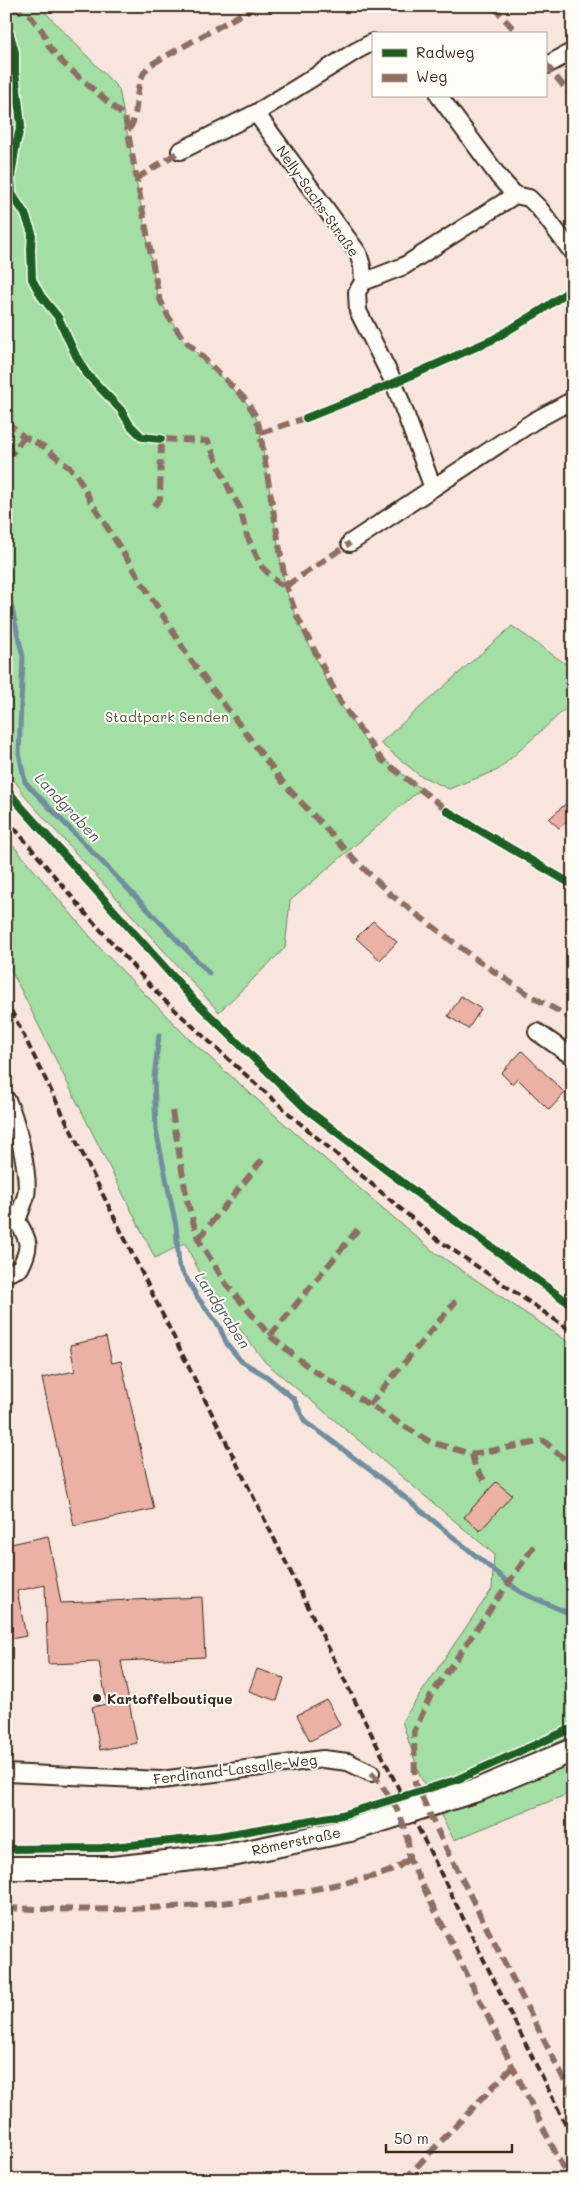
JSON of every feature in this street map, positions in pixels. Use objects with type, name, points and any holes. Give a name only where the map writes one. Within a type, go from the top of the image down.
[{"type":"main road","name":"Römerstraße","points":[[6,1868],[114,1868],[238,1854],[350,1830],[480,1789],[573,1750]]},
{"type":"street","points":[[180,151],[256,113],[372,43]]},
{"type":"street","points":[[547,65],[573,51]]},
{"type":"street","points":[[441,98],[515,196]]},
{"type":"street","name":"Nelly-Sachs-Straße","points":[[256,113],[358,253],[362,266],[363,282],[357,292],[358,312],[394,383],[433,488]]},
{"type":"street","points":[[363,282],[404,266],[515,196],[529,198],[539,208],[573,253]]},
{"type":"street","points":[[350,543],[534,421],[573,400]]},
{"type":"street","points":[[537,1032],[573,1058]]},
{"type":"street","points":[[6,1099],[17,1130],[26,1175],[27,1194],[12,1220],[27,1236],[28,1252],[20,1268],[6,1274]]},
{"type":"street","name":"Ferdinand-Lassalle-Weg","points":[[6,1773],[161,1780],[323,1759],[348,1762],[371,1773]]},
{"type":"green space","name":"Stadtpark Senden","points":[[6,6],[39,6],[119,89],[158,297],[181,337],[245,401],[255,415],[259,426],[285,587],[296,617],[332,692],[372,750],[421,789],[290,901],[285,948],[219,1012],[28,800],[6,768]]},
{"type":"green space","points":[[512,626],[573,669],[573,702],[498,770],[449,789],[419,775],[380,743]]},
{"type":"green space","points":[[6,837],[100,948],[189,1039],[304,1141],[433,1251],[573,1345],[573,1792],[454,1840],[420,1776],[402,1721],[492,1589],[494,1554],[265,1362],[204,1281],[185,1243],[155,1258],[6,960]]},
{"type":"building","points":[[573,797],[573,816],[559,828],[549,819]]},
{"type":"building","points":[[373,921],[397,942],[380,960],[356,938]]},
{"type":"building","points":[[461,996],[481,1009],[468,1029],[448,1016]]},
{"type":"building","points":[[522,1051],[565,1093],[549,1110],[517,1078],[512,1084],[501,1073]]},
{"type":"building","points":[[106,1337],[112,1363],[121,1361],[154,1509],[74,1526],[42,1378],[75,1371],[70,1345]]},
{"type":"building","points":[[496,1482],[512,1495],[480,1531],[464,1517]]},
{"type":"building","points":[[48,1536],[61,1603],[202,1597],[205,1657],[121,1661],[137,1743],[100,1750],[92,1707],[107,1704],[99,1662],[48,1664],[45,1585],[17,1591],[26,1636],[6,1640],[6,1545]]},
{"type":"building","points":[[257,1669],[284,1678],[277,1701],[249,1691]]},
{"type":"building","points":[[327,1700],[340,1725],[310,1741],[297,1715]]},
{"type":"waterway","name":"Landgraben","points":[[6,583],[23,657],[19,753],[25,782],[209,973]]},
{"type":"waterway","name":"Landgraben","points":[[159,1035],[154,1078],[156,1130],[176,1226],[179,1266],[198,1298],[219,1326],[227,1344],[241,1361],[266,1376],[294,1399],[305,1422],[391,1486],[520,1592],[573,1615]]},
{"type":"railway","points":[[6,818],[87,915],[161,997],[226,1057],[295,1119],[434,1237],[573,1332]]},
{"type":"railway","points":[[6,1000],[573,2139]]},
{"type":"marked path","points":[[12,6],[31,17],[43,32],[49,47],[64,64],[125,117],[159,297],[168,316],[182,337],[246,400],[255,415],[259,426],[286,586],[297,616],[341,703],[382,760],[451,813]]},
{"type":"marked path","points":[[128,130],[135,117],[140,81],[150,65],[256,6]]},
{"type":"marked path","points":[[493,6],[516,32]]},
{"type":"marked path","points":[[546,64],[573,98]]},
{"type":"marked path","points":[[136,179],[180,151]]},
{"type":"marked path","points":[[261,433],[308,417]]},
{"type":"marked path","points":[[6,421],[24,437],[43,446],[76,473],[90,500],[192,662],[285,785],[355,860],[390,894],[477,960],[531,996],[573,1019]]},
{"type":"marked path","points":[[6,459],[24,437]]},
{"type":"marked path","points":[[154,506],[160,499],[161,439],[208,441],[230,491],[240,508],[247,536],[262,567],[278,583],[286,586]]},
{"type":"marked path","points":[[286,586],[350,543]]},
{"type":"marked path","points":[[172,1111],[187,1200],[198,1239],[226,1284],[270,1336],[311,1369],[430,1442],[472,1454],[544,1441],[573,1467]]},
{"type":"marked path","points":[[198,1239],[263,1159]]},
{"type":"marked path","points":[[270,1336],[359,1228]]},
{"type":"marked path","points":[[369,1405],[456,1301]]},
{"type":"marked path","points":[[472,1454],[475,1467],[484,1480]]},
{"type":"marked path","points":[[534,1546],[431,1695],[414,1732],[415,1783],[444,1844],[573,2097]]},
{"type":"marked path","points":[[371,1773],[386,1791],[398,1812],[409,1846],[409,1858],[569,2180]]},
{"type":"marked path","points":[[6,1908],[133,1909],[215,1904],[256,1899],[339,1884],[386,1873],[395,1869],[409,1858]]},
{"type":"marked path","points":[[404,2180],[513,2066]]},
{"type":"cycle path","points":[[6,29],[10,34],[15,52],[15,71],[21,125],[11,177],[12,194],[25,214],[32,233],[32,279],[41,296],[58,317],[86,373],[121,410],[130,425],[142,437],[161,439]]},
{"type":"cycle path","points":[[306,418],[394,383],[494,339],[542,310],[573,288]]},
{"type":"cycle path","points":[[6,787],[16,801],[193,999],[305,1108],[414,1191],[573,1306]]},
{"type":"cycle path","points":[[447,811],[573,885]]},
{"type":"cycle path","points":[[6,1849],[102,1848],[219,1836],[342,1815],[456,1780],[573,1728]]},
{"type":"place","name":"Kartoffelboutique","points":[[97,1698]]}]
